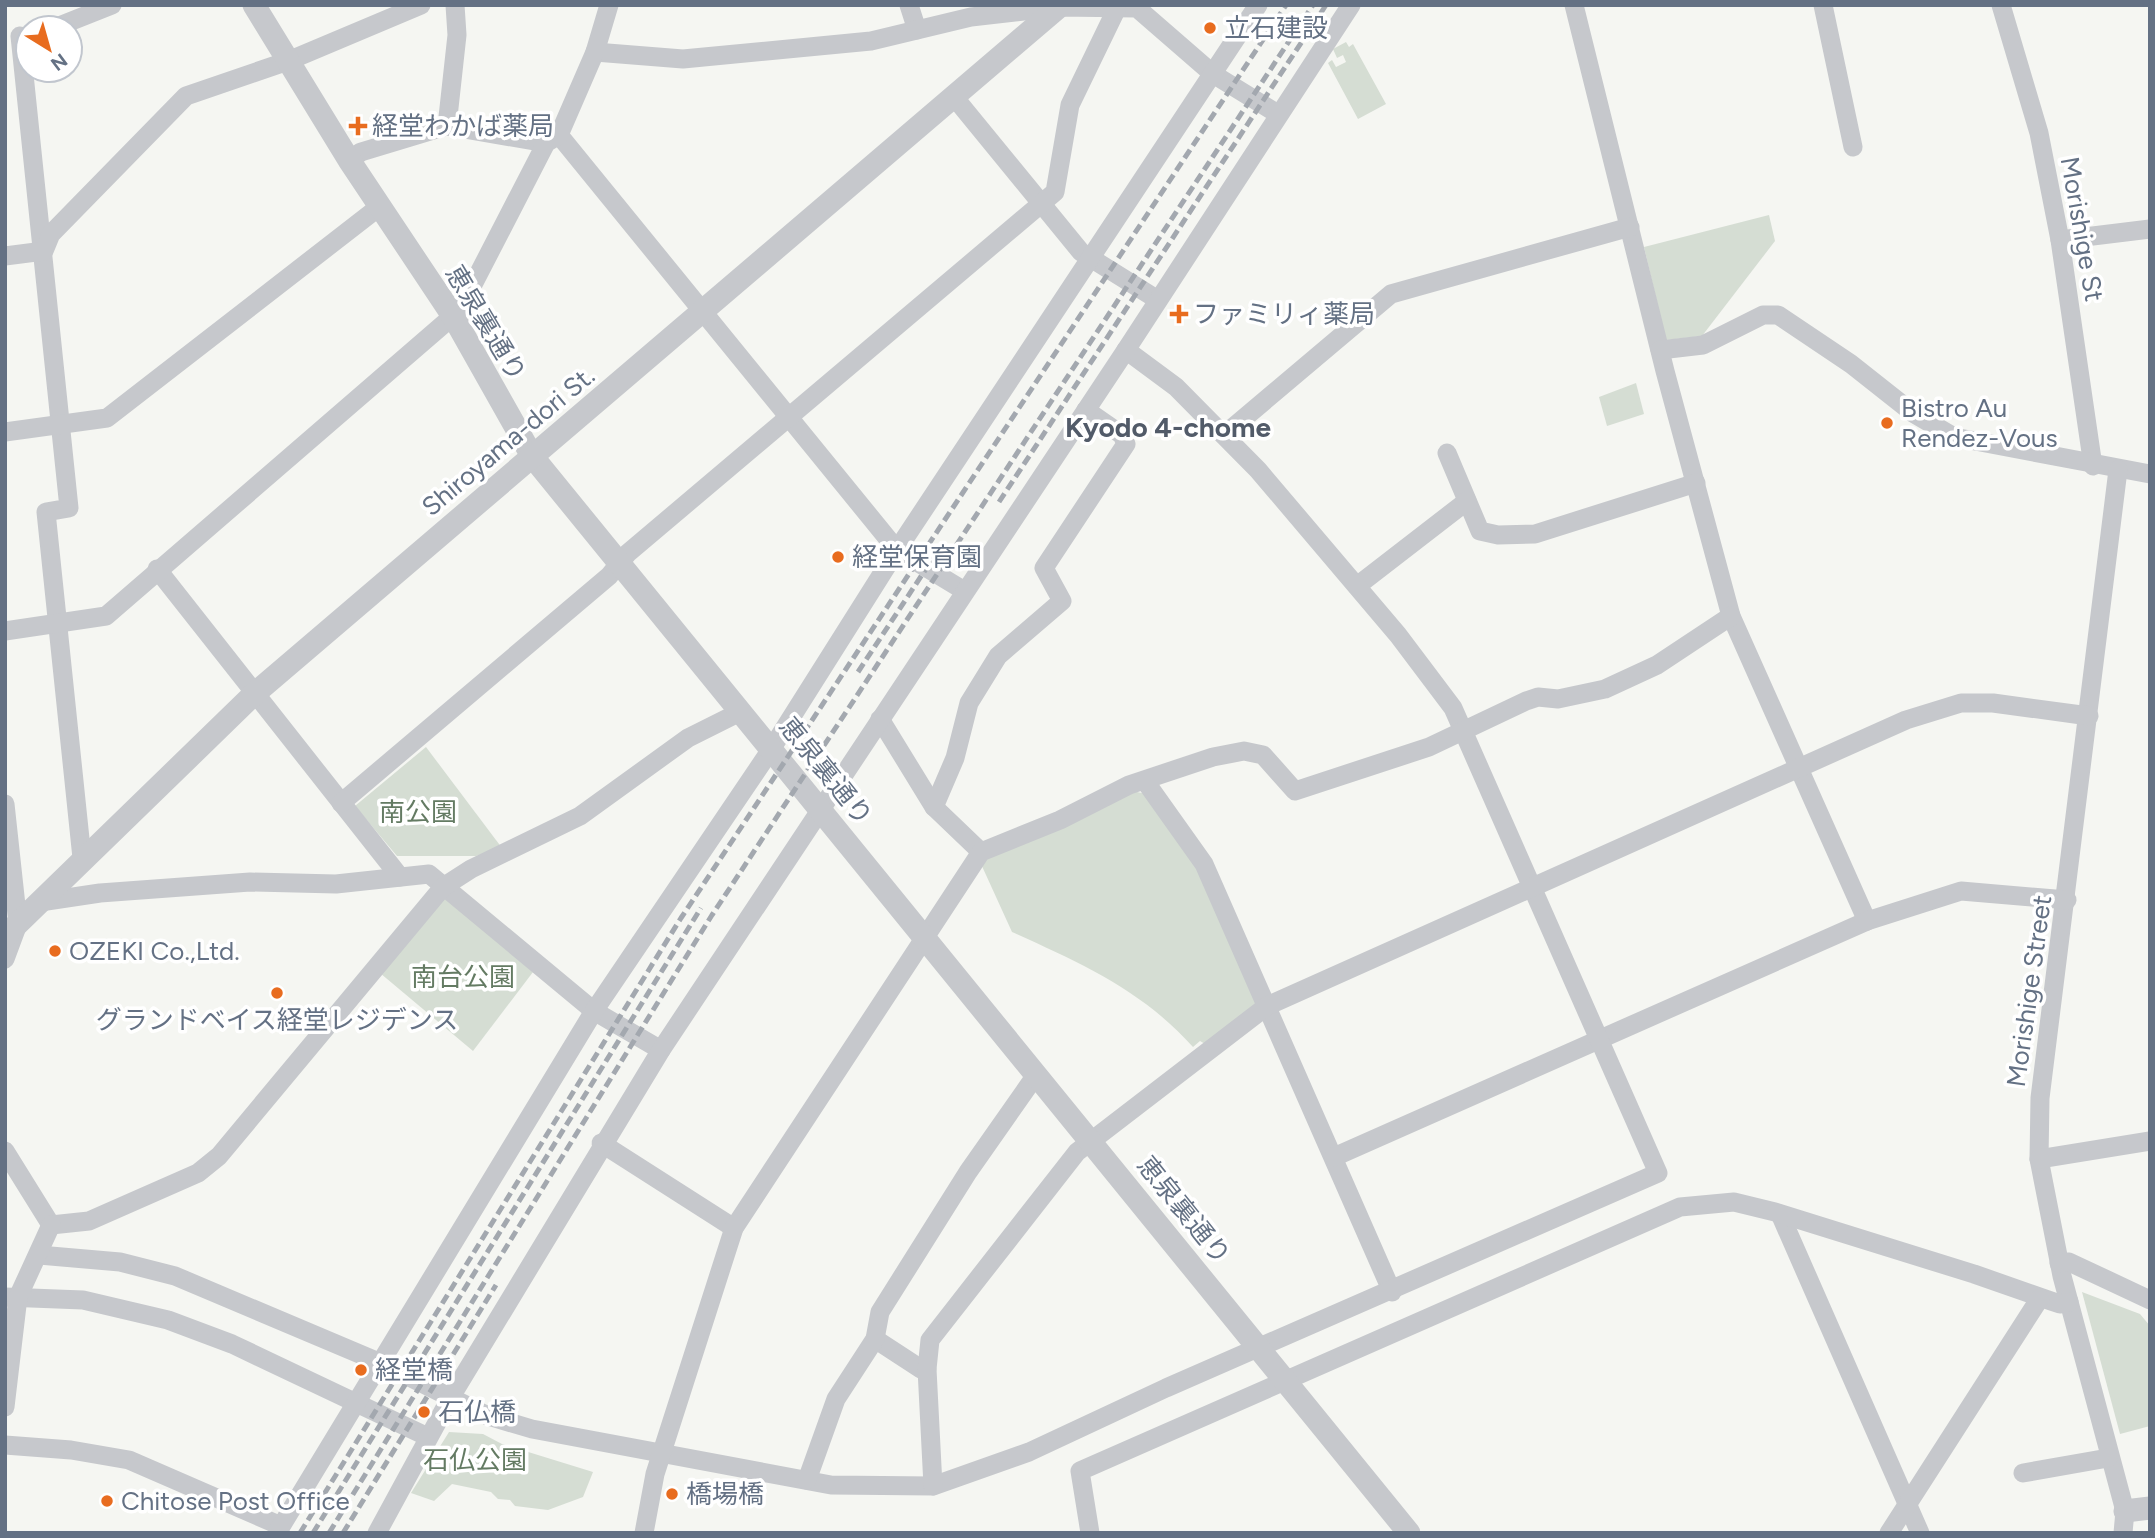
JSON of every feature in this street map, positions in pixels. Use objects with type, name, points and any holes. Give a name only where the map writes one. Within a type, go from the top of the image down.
[{"type":"street","points":[[84,16],[112,5]]},
{"type":"street","name":"恵泉裏通り","points":[[254,5],[379,207],[453,316],[532,456],[1409,1533]]},
{"type":"street","points":[[44,251],[51,234],[186,96],[288,61],[421,5]]},
{"type":"street","points":[[447,126],[457,35],[455,5]]},
{"type":"street","points":[[5,631],[106,616],[157,569],[453,316],[464,302],[552,139],[595,51],[609,5]]},
{"type":"street","points":[[909,5],[917,30]]},
{"type":"street","points":[[5,1444],[71,1450],[129,1460],[279,1530],[594,1011],[772,748],[897,550],[1258,5]]},
{"type":"street","points":[[376,1533],[452,1395],[601,1143],[963,590],[1126,351],[1351,5]]},
{"type":"street","points":[[1574,5],[1660,350],[1731,616],[1867,921]]},
{"type":"street","points":[[1823,5],[1853,147]]},
{"type":"street","name":"Morishige St","points":[[2001,5],[2039,133],[2060,240],[2093,466]]},
{"type":"street","points":[[595,51],[682,59],[871,41],[971,17],[1059,6],[1116,10],[1137,8],[1213,74],[1278,114]]},
{"type":"street","name":"Shiroyama-dori St.","points":[[11,930],[82,858],[253,695],[955,98],[1059,6]]},
{"type":"street","points":[[341,803],[787,417],[1055,192],[1070,105],[1116,10]]},
{"type":"street","points":[[24,84],[44,251],[69,508],[46,512],[82,858]]},
{"type":"street","points":[[955,98],[1080,252],[1158,300]]},
{"type":"street","points":[[349,160],[361,152],[447,126],[552,139],[704,311],[897,550],[963,590]]},
{"type":"street","points":[[5,432],[107,418],[379,207]]},
{"type":"street","points":[[1224,435],[1391,293],[1630,228]]},
{"type":"street","points":[[2060,240],[2150,229]]},
{"type":"street","points":[[5,256],[44,251]]},
{"type":"street","points":[[1660,350],[1703,345],[1763,316],[1778,315],[1851,364],[1913,413],[1954,437],[2093,466],[2150,474]]},
{"type":"street","points":[[39,1255],[121,1262],[175,1276],[381,1363],[452,1395],[488,1416],[532,1429],[807,1480],[859,1486],[933,1486],[1029,1452],[1166,1388],[1392,1292],[1658,1173],[1453,708],[1357,586],[1258,470],[1176,387],[1126,351]]},
{"type":"street","points":[[934,807],[955,758],[970,703],[998,656],[1062,601],[1044,568],[1126,444],[1122,435],[1086,410]]},
{"type":"street","points":[[1447,453],[1480,531],[1498,535],[1535,534],[1696,483]]},
{"type":"street","name":"Morishige Street","points":[[2118,470],[2067,900],[2040,1098],[2039,1159],[2059,1263],[2124,1522]]},
{"type":"street","points":[[1357,586],[1467,501]]},
{"type":"street","points":[[157,569],[253,695],[400,877]]},
{"type":"street","points":[[644,1533],[662,1453],[734,1228],[981,852],[1060,820],[1129,785],[1186,765],[1244,751],[1263,755],[1295,791],[1366,770],[1463,732],[1538,697],[1558,699],[1605,689],[1657,666],[1731,616]]},
{"type":"street","points":[[933,1486],[928,1369],[930,1340],[1077,1152],[1267,1006],[1800,770],[1906,720],[1961,703],[1993,703],[2089,716]]},
{"type":"street","points":[[51,1225],[89,1221],[198,1173],[219,1156],[443,887],[471,869],[517,849],[580,816],[688,738],[740,712]]},
{"type":"street","points":[[880,719],[934,807],[981,852]]},
{"type":"street","points":[[1145,781],[1204,864],[1392,1292]]},
{"type":"street","points":[[5,804],[11,930],[5,959]]},
{"type":"street","points":[[40,902],[100,893],[250,881],[336,884],[429,874],[594,1011],[661,1049]]},
{"type":"street","points":[[1334,1157],[1867,921],[1961,891],[2067,900]]},
{"type":"street","points":[[807,1480],[836,1399],[875,1339],[880,1312],[968,1172],[1036,1075]]},
{"type":"street","points":[[2039,1159],[2150,1141]]},
{"type":"street","points":[[601,1143],[734,1228]]},
{"type":"street","points":[[5,1151],[51,1225]]},
{"type":"street","points":[[1090,1533],[1080,1471],[1680,1207],[1734,1202],[1974,1274],[2060,1304],[2069,1302]]},
{"type":"street","points":[[1780,1214],[1920,1533]]},
{"type":"street","points":[[5,1407],[12,1297],[39,1255],[51,1225]]},
{"type":"street","points":[[2059,1263],[2069,1262],[2150,1300]]},
{"type":"street","points":[[12,1297],[83,1300],[168,1320],[233,1344],[428,1437]]},
{"type":"street","points":[[1889,1533],[2040,1298]]},
{"type":"street","points":[[875,1339],[921,1369],[928,1369]]},
{"type":"street","points":[[2023,1473],[2108,1458]]},
{"type":"street","points":[[2124,1522],[2150,1508]]},
{"type":"green space","points":[[1346,42],[1349,47],[1353,44],[1386,104],[1358,119],[1328,63],[1332,60],[1336,67],[1346,62],[1343,55],[1337,58],[1333,49]]},
{"type":"green space","points":[[1769,215],[1775,241],[1702,336],[1666,340],[1644,247]]},
{"type":"green space","points":[[1636,383],[1644,414],[1607,426],[1599,397]]},
{"type":"green space","name":"南公園","points":[[426,747],[502,848],[476,856],[397,856],[355,806]]},
{"type":"green space","points":[[1132,791],[1147,794],[1203,877],[1259,1003],[1205,1044],[1200,1041],[1193,1047],[1153,1009],[1109,980],[1012,932],[981,864],[994,853]]},
{"type":"green space","name":"南台公園","points":[[444,897],[533,972],[473,1051],[380,973]]},
{"type":"green space","points":[[2082,1292],[2140,1314],[2150,1326],[2150,1426],[2120,1434]]},
{"type":"green space","name":"石仏公園","points":[[449,1432],[483,1434],[502,1444],[593,1472],[583,1497],[548,1510],[515,1506],[510,1500],[498,1499],[491,1492],[452,1484],[434,1501],[411,1493]]},
{"type":"railway","points":[[300,1533],[681,918],[1286,5]]},
{"type":"railway","points":[[329,1533],[712,915],[1313,5]]},
{"type":"railway","points":[[999,502],[1326,5]]},
{"type":"railway","points":[[858,672],[941,546]]},
{"type":"railway","points":[[313,1533],[701,908]]},
{"type":"railway","points":[[343,1533],[496,1285]]},
{"type":"place","name":"立石建設","points":[[1210,28]]},
{"type":"place","name":"経堂わかば薬局","points":[[358,126]]},
{"type":"place","name":"ファミリィ薬局","points":[[1179,314]]},
{"type":"place","name":"Bistro Au Rendez-Vous","points":[[1887,423]]},
{"type":"place","name":"経堂保育園","points":[[838,557]]},
{"type":"place","name":"OZEKI Co.,Ltd.","points":[[55,951]]},
{"type":"place","name":"グランドベイス経堂レジデンス","points":[[277,993]]},
{"type":"place","name":"経堂橋","points":[[361,1370]]},
{"type":"place","name":"石仏橋","points":[[424,1412]]},
{"type":"place","name":"橋場橋","points":[[672,1494]]},
{"type":"place","name":"Chitose Post Office","points":[[107,1501]]},
{"type":"district","name":"Kyodo 4-chome","points":[[1168,427]]}]
